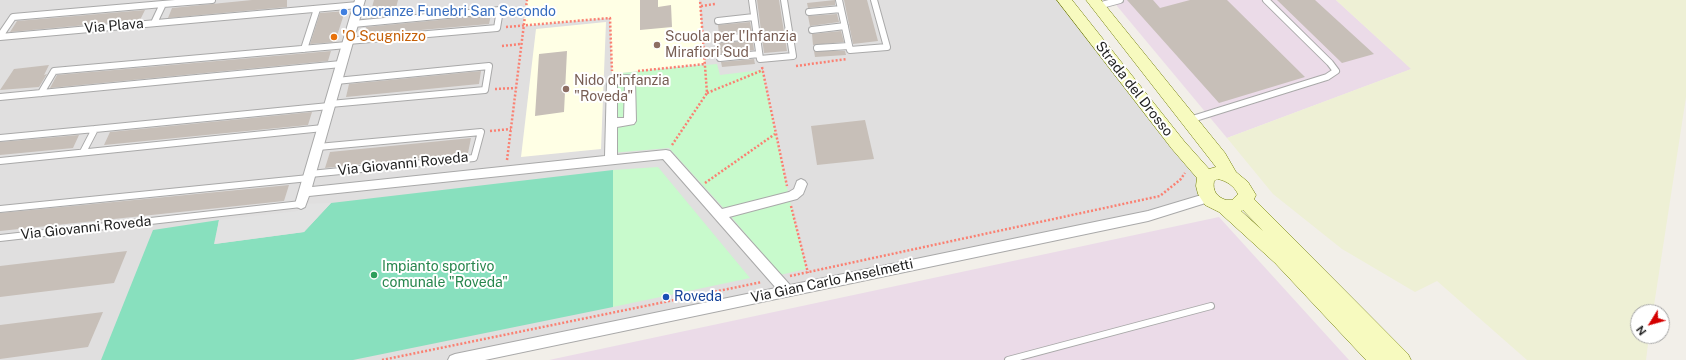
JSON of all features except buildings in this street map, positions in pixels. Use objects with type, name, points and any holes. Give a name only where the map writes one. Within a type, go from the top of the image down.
[{"type":"street","name":"Strada del Drosso","points":[[1064,0],[1193,163],[1206,177]]},
{"type":"street","name":"Via Giovanni Roveda","points":[[301,204],[359,3]]},
{"type":"street","name":"Strada del Drosso","points":[[1095,3],[1219,157],[1230,176]]},
{"type":"street","points":[[611,158],[612,81],[630,80],[630,121],[612,123]]},
{"type":"street","name":"Via Giovanni Roveda","points":[[305,192],[611,158],[666,154]]},
{"type":"street","points":[[666,154],[786,290]]},
{"type":"street","points":[[1225,207],[1239,205],[1244,200],[1247,195],[1244,187],[1239,181],[1230,176],[1218,173],[1206,177],[1203,184],[1204,192],[1208,198],[1225,207],[1281,258],[1379,360]]},
{"type":"street","points":[[720,215],[797,194],[801,184]]},
{"type":"street","name":"Via Gian Carlo Anselmetti","points":[[455,360],[786,290],[809,279],[1148,216],[1208,198]]},
{"type":"street","points":[[1244,200],[1401,360]]},
{"type":"lane","points":[[163,4],[212,0]]},
{"type":"lane","points":[[752,0],[760,59],[793,56],[784,0]]},
{"type":"lane","points":[[839,0],[850,48]]},
{"type":"lane","points":[[817,48],[886,47],[874,0]]},
{"type":"lane","points":[[1095,3],[1120,0]]},
{"type":"lane","points":[[1189,120],[1320,79],[1336,71],[1330,63],[1266,0]]},
{"type":"lane","name":"Via Giovanni Roveda","points":[[154,23],[317,9],[359,3]]},
{"type":"lane","name":"Via Plava","points":[[0,37],[154,23],[163,4]]},
{"type":"lane","name":"Via Plava","points":[[0,37],[13,17],[163,4]]},
{"type":"lane","points":[[304,49],[317,9]]},
{"type":"lane","points":[[41,93],[54,71],[304,49],[347,43],[497,28],[500,10],[353,24]]},
{"type":"lane","points":[[809,12],[841,10]]},
{"type":"lane","points":[[718,21],[754,17]]},
{"type":"lane","points":[[812,30],[845,26]]},
{"type":"lane","points":[[718,39],[757,36]]},
{"type":"lane","points":[[720,58],[759,54]]},
{"type":"lane","points":[[0,97],[341,64]]},
{"type":"lane","points":[[0,138],[484,90],[489,66],[336,80]]},
{"type":"lane","points":[[0,161],[323,128]]},
{"type":"lane","points":[[83,152],[95,129]]},
{"type":"lane","name":"Via Giovanni Roveda","points":[[0,209],[474,158],[481,132],[318,146]]},
{"type":"lane","name":"Via Giovanni Roveda","points":[[0,238],[301,204]]},
{"type":"lane","points":[[1008,360],[1211,306]]},
{"type":"path","points":[[506,170],[527,0]]},
{"type":"path","points":[[700,0],[707,94]]},
{"type":"path","points":[[700,6],[715,4]]},
{"type":"path","points":[[497,28],[610,18],[612,81]]},
{"type":"path","points":[[502,46],[521,44]]},
{"type":"path","points":[[792,66],[852,59],[850,48]]},
{"type":"path","points":[[635,71],[705,64]]},
{"type":"path","points":[[666,154],[707,94],[762,70],[770,69]]},
{"type":"path","points":[[762,70],[789,197],[809,279]]},
{"type":"path","points":[[484,90],[516,88]]},
{"type":"path","points":[[481,132],[511,129]]},
{"type":"path","points":[[696,189],[775,134]]},
{"type":"path","points":[[382,360],[776,279],[809,279],[1160,196],[1180,180],[1193,163]]},
{"type":"shaded area","points":[[0,0],[1064,0],[1201,172],[1208,198],[455,360],[0,360]]},
{"type":"shaded area","name":"Scuola per l'Infanzia Mirafiori Sud","points":[[527,0],[699,0],[705,64],[612,74],[610,18],[523,26]]},
{"type":"shaded area","points":[[1112,0],[1336,0],[1412,69],[1227,138]]},
{"type":"shaded area","points":[[1336,0],[1686,0],[1686,97],[1654,304],[1630,304],[1630,344],[1648,344],[1646,360],[1527,360],[1437,281],[1415,292],[1342,249],[1273,194],[1227,138],[1411,69]]},
{"type":"shaded area","name":"Nido d'infanzia \"Roveda\"","points":[[606,22],[601,149],[521,157],[536,29]]},
{"type":"shaded area","points":[[331,203],[304,232],[214,244],[219,220],[298,211],[301,204]]},
{"type":"shaded area","points":[[1219,217],[1349,360],[549,360]]},
{"type":"green space","points":[[717,64],[720,75],[762,70],[806,269],[780,275],[728,213],[669,148],[611,153],[612,74]]},
{"type":"green space","points":[[658,167],[750,278],[613,307],[613,170]]},
{"type":"green space","name":"Impianto sportivo comunale \"Roveda\"","points":[[613,170],[613,307],[353,360],[101,360],[153,230],[219,220],[215,244],[304,232],[331,203]]},
{"type":"place","name":"Onoranze Funebri San Secondo","points":[[344,12]]},
{"type":"place","name":"'O Scugnizzo","points":[[334,37]]},
{"type":"place","name":"Scuola per l'Infanzia Mirafiori Sud","points":[[657,45]]},
{"type":"place","name":"Nido d'infanzia \"Roveda\"","points":[[566,89]]},
{"type":"place","name":"Impianto sportivo comunale \"Roveda\"","points":[[374,275]]},
{"type":"place","name":"Roveda","points":[[666,297]]}]
